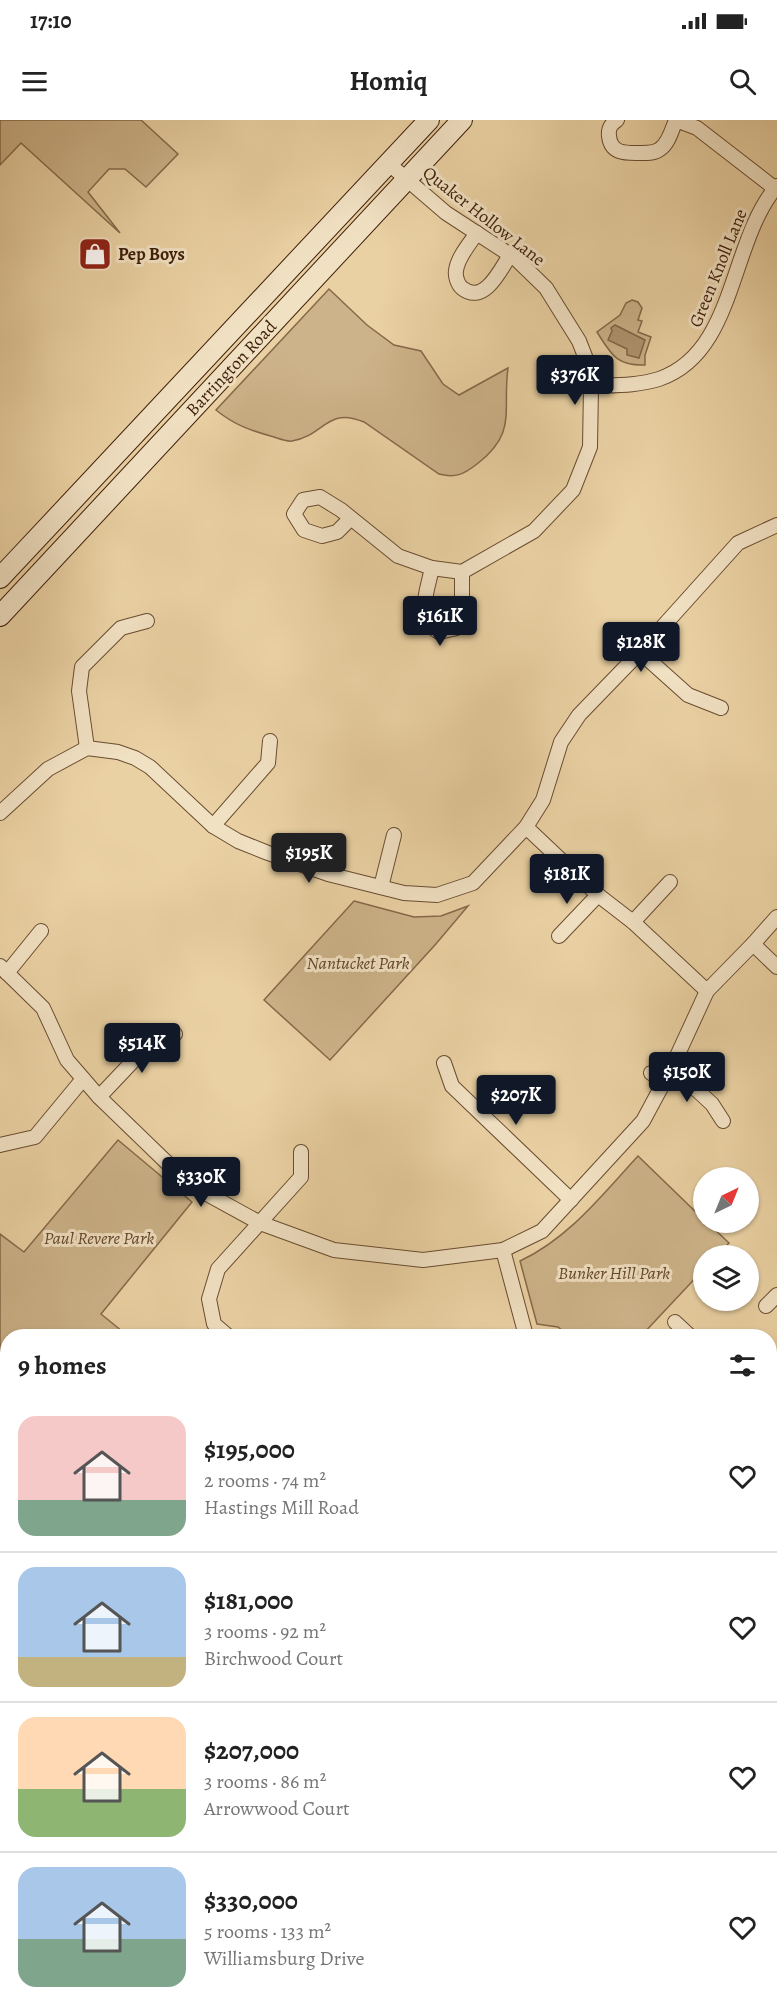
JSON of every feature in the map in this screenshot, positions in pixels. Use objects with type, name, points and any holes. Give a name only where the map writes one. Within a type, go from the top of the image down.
[{"type":"main road","name":"Barrington Road","points":[[0,578],[429,120]]},
{"type":"main road","name":"Barrington Road","points":[[0,616],[462,120]]},
{"type":"street","points":[[617,120],[609,130],[609,139],[612,146],[625,154],[651,153],[660,150],[668,140],[676,120],[697,128],[776,188]]},
{"type":"street","name":"Quaker Hollow Lane","points":[[389,164],[446,213],[510,255],[546,288],[579,340],[588,364],[591,386],[590,447],[573,490],[534,531],[462,572]]},
{"type":"street","name":"Green Knoll Lane","points":[[591,386],[659,379],[691,361],[715,329],[749,234],[776,188]]},
{"type":"street","points":[[477,233],[458,263],[455,272],[463,289],[471,292],[482,291],[489,286],[510,255]]},
{"type":"street","points":[[351,518],[398,556],[432,568],[462,572],[462,618],[457,628],[440,632],[430,626],[425,618],[432,568]]},
{"type":"street","points":[[0,813],[48,769],[87,748],[118,752],[150,767],[213,826],[238,841],[268,853],[328,874],[404,893],[437,895],[473,883],[526,827],[543,800],[561,742],[579,715],[738,543],[777,525]]},
{"type":"street","points":[[87,748],[79,691],[82,667],[121,628],[147,621]]},
{"type":"street","points":[[639,652],[688,695],[721,708]]},
{"type":"street","points":[[213,826],[268,763],[270,741]]},
{"type":"street","points":[[526,827],[598,895],[633,922],[706,991]]},
{"type":"street","points":[[381,887],[394,835]]},
{"type":"street","points":[[633,922],[670,882]]},
{"type":"street","points":[[559,936],[598,895]]},
{"type":"street","points":[[41,931],[3,970],[44,1008],[67,1060],[83,1079],[189,1184],[260,1223],[334,1250],[423,1260],[503,1250],[542,1232],[643,1121],[672,1067],[706,991],[777,917]]},
{"type":"street","points":[[753,944],[777,967]]},
{"type":"street","points":[[99,1097],[152,1041],[175,1034]]},
{"type":"street","points":[[444,1063],[452,1086],[571,1200]]},
{"type":"street","points":[[672,1067],[712,1104],[723,1121]]},
{"type":"street","points":[[651,1074],[664,1081]]},
{"type":"street","points":[[0,1145],[35,1137],[83,1079]]},
{"type":"street","points":[[220,1329],[214,1324],[209,1299],[218,1269],[301,1177],[301,1152]]},
{"type":"street","points":[[503,1250],[524,1329]]},
{"type":"street","points":[[766,1306],[777,1296]]},
{"type":"street","points":[[675,1322],[682,1329]]},
{"type":"green space","points":[[0,120],[141,120],[178,154],[146,187],[125,169],[109,169],[88,192],[120,233],[21,143],[0,165]]},
{"type":"green space","points":[[329,289],[367,325],[394,345],[421,351],[443,384],[459,395],[508,368],[506,420],[503,431],[498,442],[477,464],[463,473],[439,474],[364,422],[352,418],[333,420],[312,434],[288,441],[243,427],[216,410]]},
{"type":"green space","points":[[632,300],[638,302],[642,308],[638,320],[642,321],[638,332],[651,337],[645,355],[645,365],[627,363],[615,357],[597,332],[620,315],[626,303]]},
{"type":"green space","name":"Nantucket Park","points":[[354,901],[414,917],[441,916],[468,906],[330,1060],[264,1000]]},
{"type":"green space","name":"Paul Revere Park","points":[[118,1140],[192,1202],[101,1314],[119,1329],[0,1329],[0,1234],[24,1252]]},
{"type":"green space","name":"Bunker Hill Park","points":[[638,1156],[693,1209],[693,1233],[718,1233],[729,1243],[727,1245],[693,1245],[693,1281],[648,1329],[560,1329],[537,1324],[520,1261],[554,1240],[584,1214]]},
{"type":"shaded area","points":[[615,325],[645,340],[639,358],[627,355],[627,349],[608,340],[611,328]]},
{"type":"place","name":"Pep Boys","points":[[95,254]]}]
